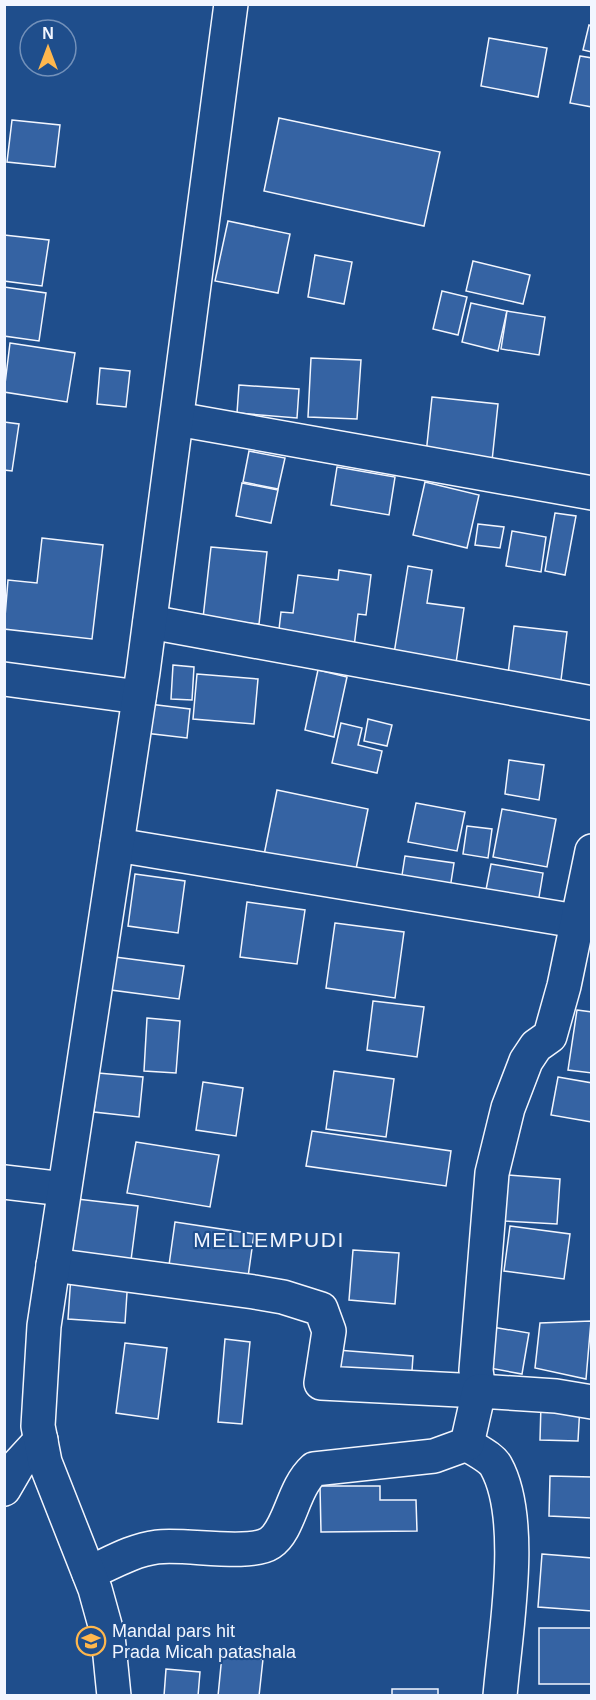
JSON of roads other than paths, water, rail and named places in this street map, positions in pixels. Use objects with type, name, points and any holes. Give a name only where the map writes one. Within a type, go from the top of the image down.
[{"type":"street","points":[[114,1695],[108,1636],[89,1573],[45,1462],[38,1426],[44,1326],[150,622],[231,4]]},
{"type":"street","points":[[177,419],[591,493]]},
{"type":"street","points":[[150,622],[591,703]]},
{"type":"street","points":[[4,679],[139,697]]},
{"type":"street","points":[[117,845],[576,921]]},
{"type":"street","points":[[467,1444],[479,1390],[477,1370],[492,1173],[508,1108],[526,1061],[536,1046],[550,1036],[564,986],[591,850]]},
{"type":"street","points":[[4,1182],[64,1189]]},
{"type":"street","points":[[53,1265],[254,1292],[283,1297],[321,1310],[329,1331],[321,1383],[479,1390],[556,1396],[591,1402]]},
{"type":"street","points":[[4,1489],[18,1465],[41,1440]]},
{"type":"street","points":[[89,1573],[139,1550],[159,1546],[250,1549],[270,1543],[281,1532],[302,1480],[314,1469],[434,1456],[467,1444]]},
{"type":"street","points":[[467,1444],[496,1464],[507,1497],[513,1543],[500,1695]]},
{"type":"place","name":"Mandal pars hit Prada Micah patashala","points":[[91,1641]]},
{"type":"district","name":"MELLEMPUDI","points":[[269,1239]]}]
